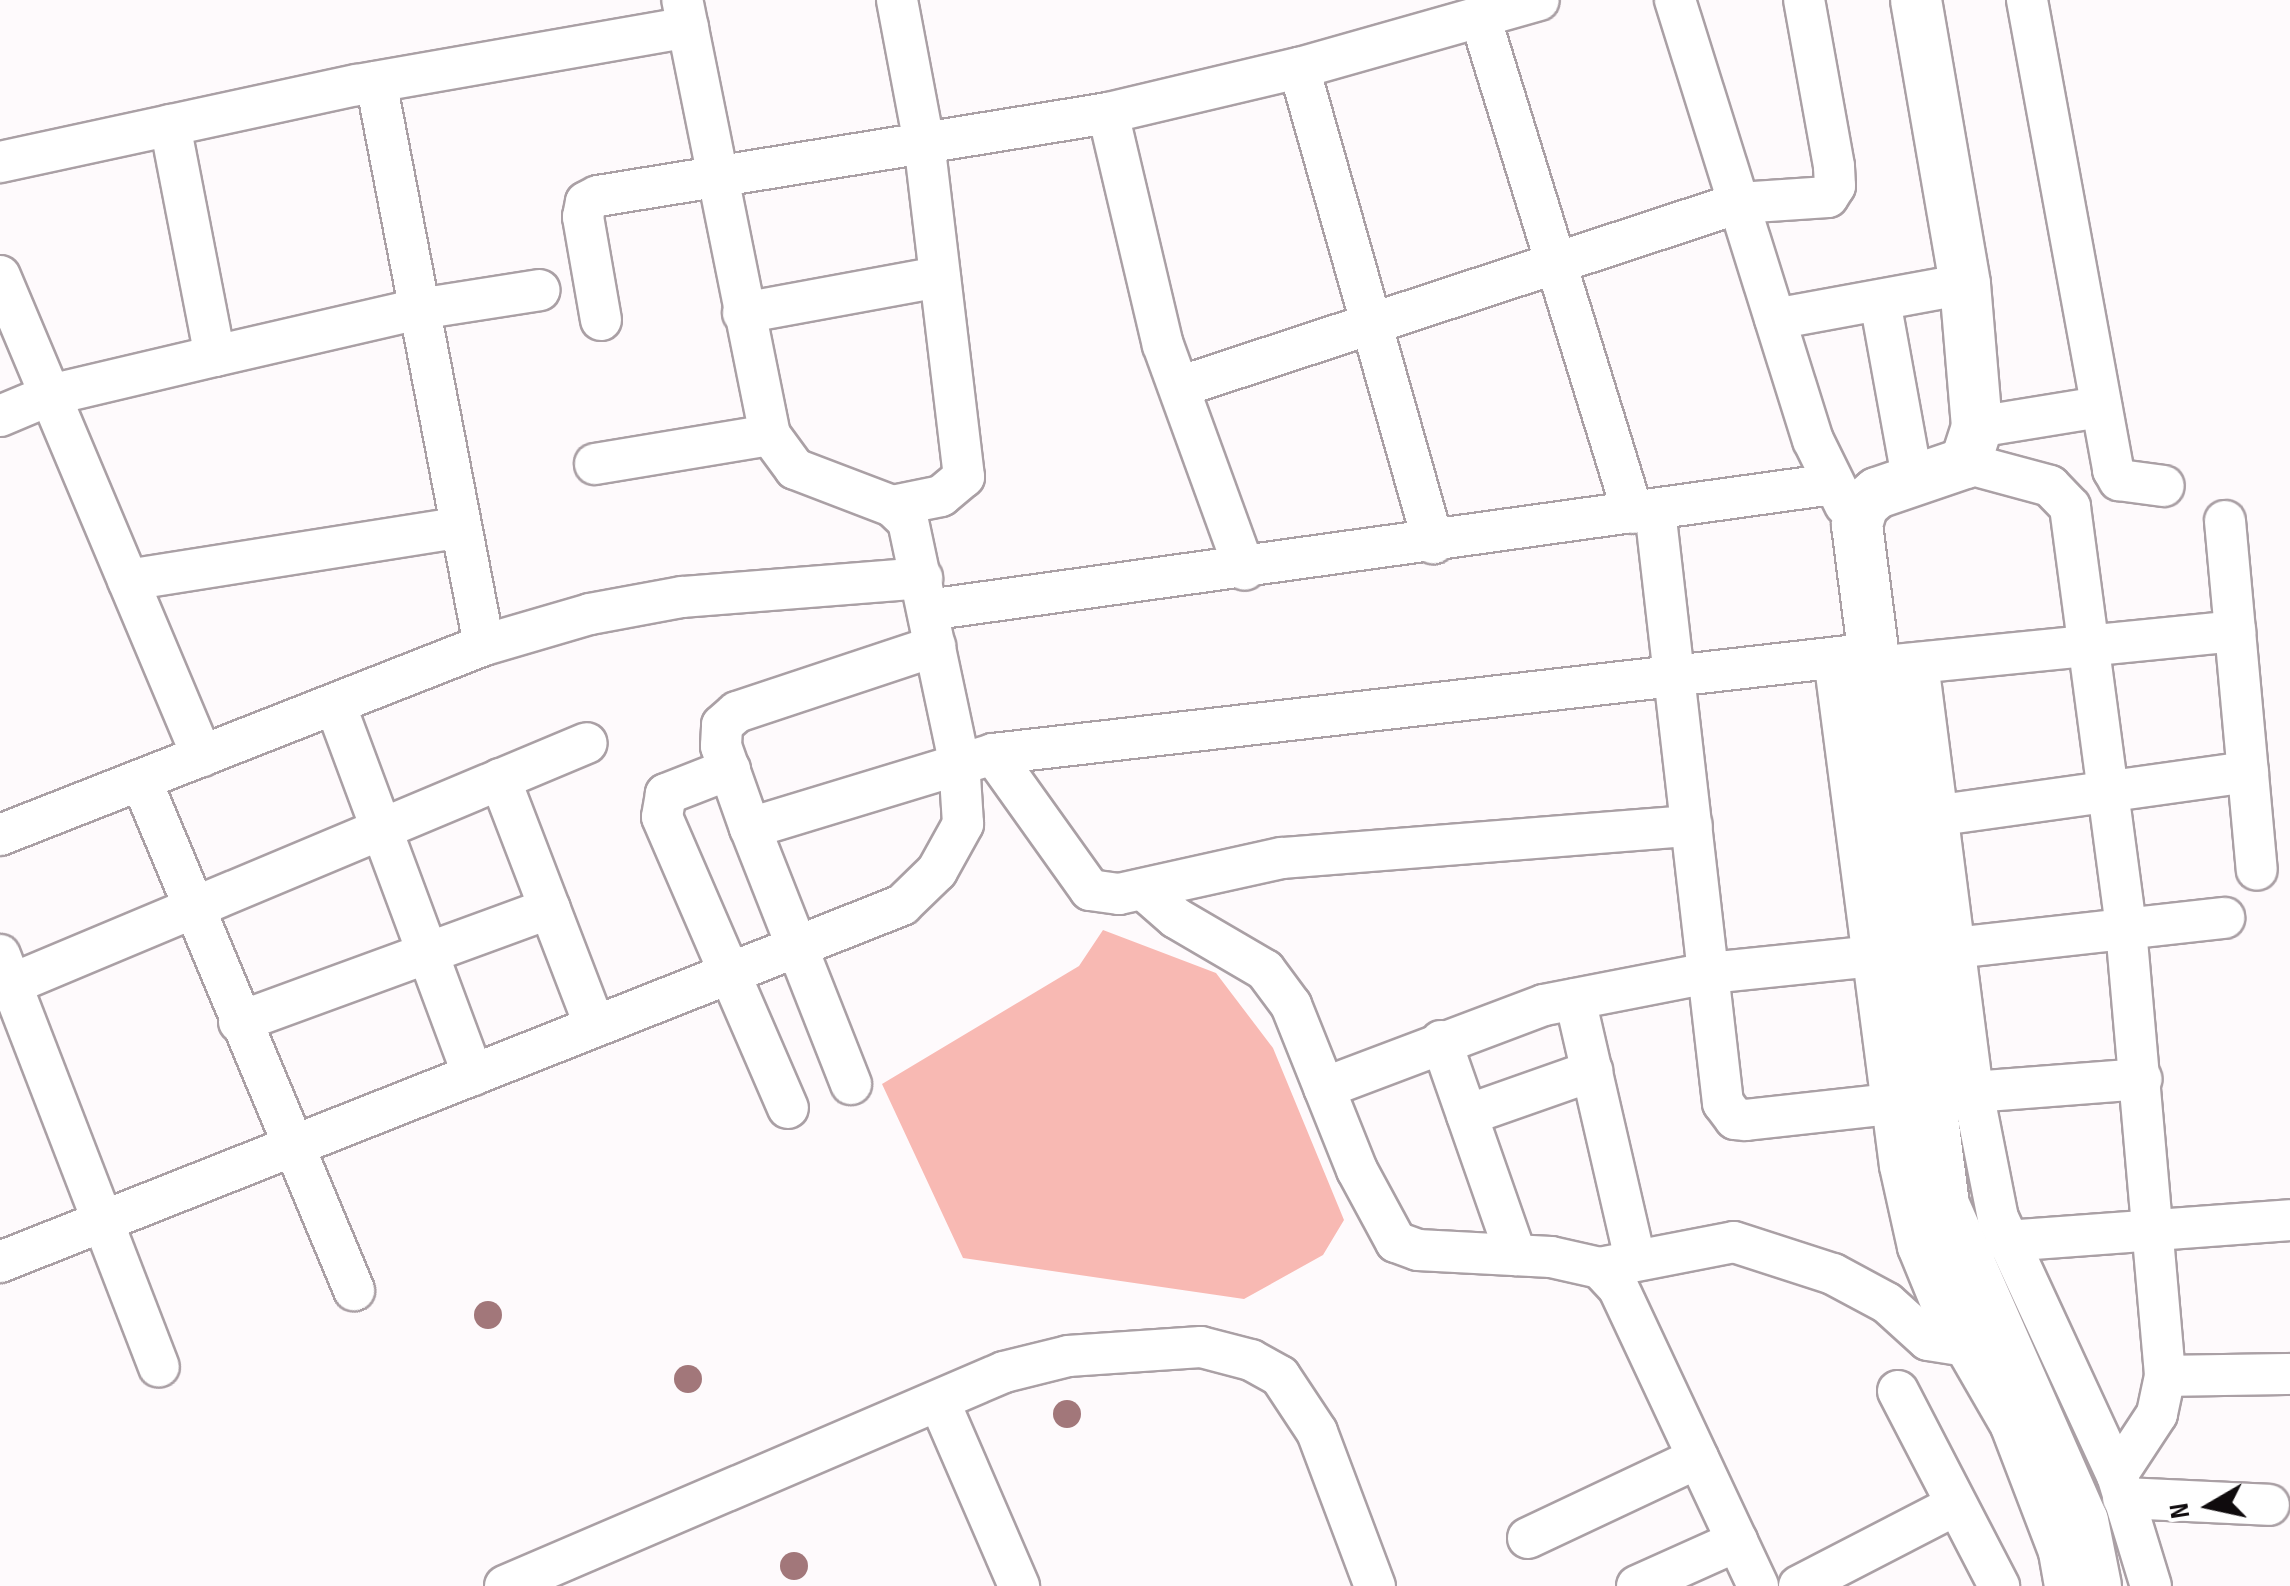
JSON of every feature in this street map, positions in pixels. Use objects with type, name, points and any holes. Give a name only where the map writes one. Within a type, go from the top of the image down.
[{"type":"street","points":[[0,162],[376,82],[689,8],[716,177],[770,436],[796,468],[821,484],[892,506],[941,496],[964,478],[924,143],[897,0]]},
{"type":"street","points":[[601,320],[582,217],[586,202],[1108,113],[1299,68],[1539,0]]},
{"type":"street","points":[[1675,0],[1775,319],[1845,505],[1876,668],[1944,1205],[2084,1521],[2096,1586]]},
{"type":"street","points":[[1179,387],[1739,202],[1828,198],[1836,186],[1804,0]]},
{"type":"street","points":[[1916,0],[1965,284],[1971,445]]},
{"type":"street","points":[[2027,0],[2101,408],[2119,480],[2164,486]]},
{"type":"street","points":[[1480,17],[1555,261],[1644,512],[1676,676],[1723,1104],[1735,1119],[1892,1104]]},
{"type":"street","points":[[1299,68],[1433,542]]},
{"type":"street","points":[[376,82],[484,645]]},
{"type":"street","points":[[1108,113],[1134,240],[1179,387],[1245,570]]},
{"type":"street","points":[[170,125],[216,356]]},
{"type":"street","points":[[0,276],[202,756]]},
{"type":"street","points":[[742,313],[940,277]]},
{"type":"street","points":[[1775,319],[1965,284]]},
{"type":"street","points":[[0,416],[50,395],[216,356],[420,309],[540,290]]},
{"type":"street","points":[[1880,301],[1913,482]]},
{"type":"street","points":[[0,833],[484,645],[590,614],[682,597],[928,612],[1644,512],[1863,504],[1877,493],[1913,482],[1971,445],[2101,408]]},
{"type":"street","points":[[595,464],[770,436]]},
{"type":"street","points":[[1971,445],[2065,497],[2089,646],[2126,929],[2156,1230],[2165,1376],[2158,1414],[2120,1487]]},
{"type":"street","points":[[892,506],[916,540],[928,612],[976,758],[1090,890],[1145,891],[1282,858],[1692,826]]},
{"type":"street","points":[[2225,521],[2257,870]]},
{"type":"street","points":[[128,580],[461,527]]},
{"type":"street","points":[[851,1084],[794,948],[750,828],[730,770],[722,725],[736,712],[928,612]]},
{"type":"street","points":[[750,828],[976,758],[1676,676],[1876,668],[2236,632]]},
{"type":"street","points":[[1876,668],[1941,814],[1972,1092],[2006,1241],[2120,1487],[2151,1586]]},
{"type":"street","points":[[1876,668],[1873,956],[1892,1104],[1918,1247],[1965,1346],[2011,1426],[2060,1552],[2064,1586]]},
{"type":"street","points":[[335,704],[385,828],[473,1075]]},
{"type":"street","points":[[159,1366],[4,976],[192,908],[587,743]]},
{"type":"street","points":[[0,1262],[902,905],[937,871],[963,824],[976,758]]},
{"type":"street","points":[[730,770],[678,787],[660,804],[788,1108]]},
{"type":"street","points":[[1941,814],[2248,772]]},
{"type":"street","points":[[500,779],[595,1026]]},
{"type":"street","points":[[142,780],[290,1147],[354,1290]]},
{"type":"street","points":[[1145,891],[1176,918],[1265,970],[1291,1005],[1379,1219],[1396,1242],[1418,1250],[1618,1264],[1719,1240],[1768,1251],[1887,1303],[1928,1340],[1965,1346]]},
{"type":"street","points":[[239,1022],[550,908]]},
{"type":"street","points":[[1956,948],[2224,918]]},
{"type":"street","points":[[1324,1088],[1440,1040],[1575,999],[1709,973],[1873,956]]},
{"type":"street","points":[[1575,999],[1592,1071],[1618,1287],[1758,1586]]},
{"type":"street","points":[[1440,1040],[1516,1255]]},
{"type":"street","points":[[1466,1115],[1592,1071]]},
{"type":"street","points":[[1972,1092],[2141,1079]]},
{"type":"street","points":[[2006,1241],[2290,1220]]},
{"type":"street","points":[[505,1586],[1004,1372],[1068,1356],[1201,1346],[1252,1360],[1280,1376],[1317,1432],[1374,1586]]},
{"type":"street","points":[[2165,1376],[2290,1374]]},
{"type":"street","points":[[1898,1392],[1999,1586]]},
{"type":"street","points":[[939,1401],[1019,1586]]},
{"type":"street","points":[[1528,1538],[1698,1458]]},
{"type":"street","points":[[2120,1487],[2269,1505]]},
{"type":"street","points":[[1798,1586],[1956,1505]]},
{"type":"street","points":[[1637,1586],[1737,1541]]},
{"type":"shaded area","points":[[1103,930],[1216,973],[1273,1048],[1344,1220],[1323,1255],[1244,1299],[963,1258],[882,1084],[1079,966]]}]
